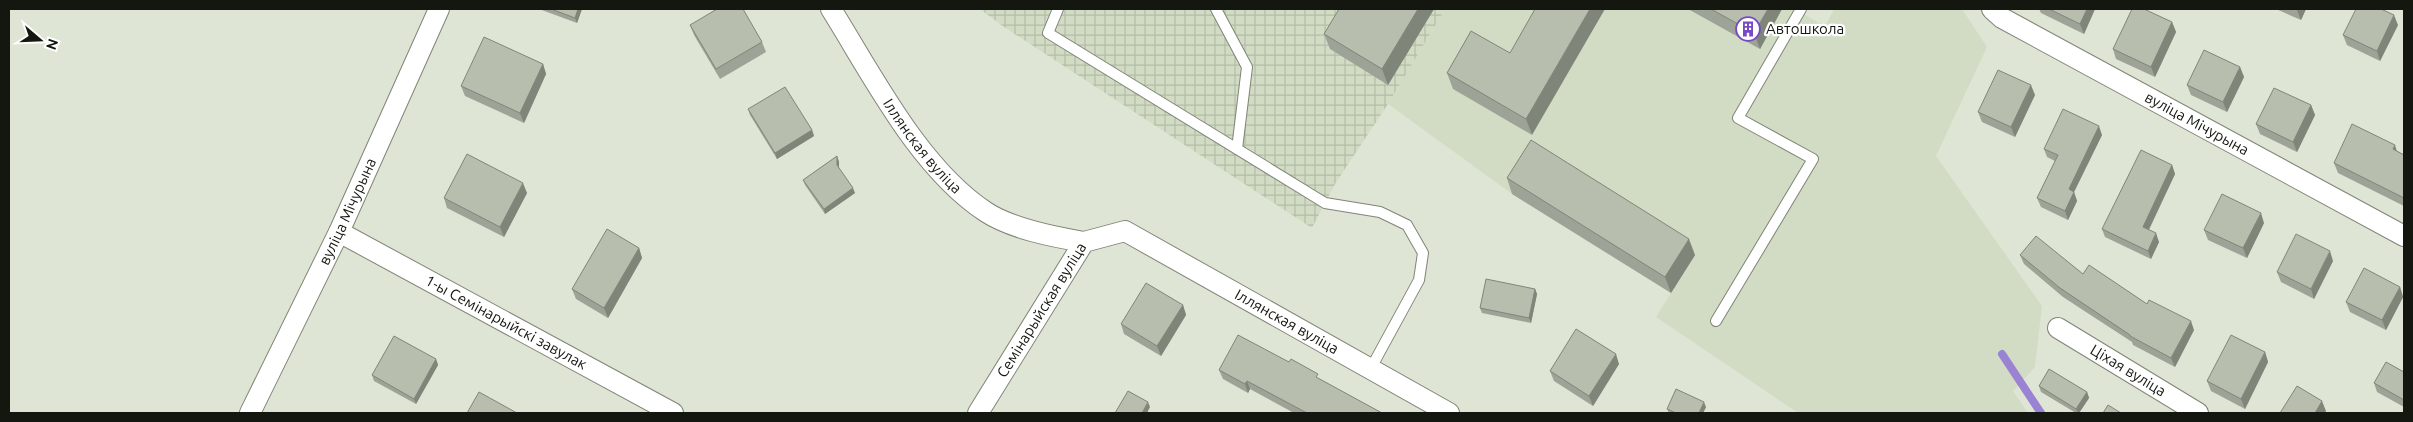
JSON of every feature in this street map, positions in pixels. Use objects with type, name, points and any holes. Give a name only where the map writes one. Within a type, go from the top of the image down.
[{"type":"street","name":"вуліца Мічурына","points":[[250,413],[339,232],[439,9]]},
{"type":"street","name":"Іллянская вуліца","points":[[831,9],[900,121],[951,183],[987,213],[1038,234],[1084,242]]},
{"type":"street","name":"вуліца Мічурына","points":[[1992,9],[2002,18],[2404,236]]},
{"type":"street","name":"Іллянская вуліца","points":[[1125,231],[1449,413]]},
{"type":"street","name":"Семінарыйская вуліца","points":[[978,413],[1084,242],[1125,231]]},
{"type":"street","name":"1-ы Семінарыйскі завулак","points":[[339,232],[673,413]]},
{"type":"street","name":"Ціхая вуліца","points":[[2058,328],[2198,413]]},
{"type":"lane","points":[[1058,9],[1048,33],[1326,203],[1380,212],[1406,225],[1423,254],[1419,280],[1371,368]]},
{"type":"lane","points":[[1216,9],[1247,67],[1236,148]]},
{"type":"lane","points":[[1716,321],[1813,159],[1738,118],[1802,9]]},
{"type":"shaded area","points":[[980,9],[1445,9],[1388,104],[1335,184],[1312,228],[1004,27]]},
{"type":"shaded area","points":[[1445,9],[1794,9],[1825,26],[1834,9],[1962,9],[1987,47],[1936,156],[2042,306],[2035,367],[2013,391],[2028,413],[1798,413],[1656,317],[1671,293],[1512,194],[1388,104]]},
{"type":"building","points":[[551,9],[578,9],[575,18]]},
{"type":"building","points":[[717,9],[743,9],[762,42],[716,69],[690,25]]},
{"type":"building","points":[[1339,9],[1418,9],[1382,69],[1324,34]]},
{"type":"building","points":[[1535,9],[1590,9],[1526,119],[1447,73],[1471,31],[1510,53]]},
{"type":"building","points":[[1711,9],[1768,9],[1754,33]]},
{"type":"building","points":[[2049,9],[2087,9],[2080,24]]},
{"type":"building","points":[[2132,9],[2144,9],[2172,22],[2151,67],[2113,49]]},
{"type":"building","points":[[2356,9],[2381,9],[2394,15],[2377,51],[2343,35]]},
{"type":"building","points":[[484,37],[543,64],[520,113],[461,86]]},
{"type":"building","points":[[2204,50],[2240,67],[2223,102],[2187,85]]},
{"type":"building","points":[[1998,70],[2031,85],[2011,127],[1978,112]]},
{"type":"building","points":[[785,87],[812,130],[775,153],[748,109]]},
{"type":"building","points":[[2274,88],[2311,105],[2293,142],[2256,124]]},
{"type":"building","points":[[2063,109],[2099,126],[2069,189],[2074,192],[2065,211],[2037,198],[2058,155],[2044,149]]},
{"type":"building","points":[[2352,124],[2395,145],[2393,149],[2404,155],[2404,198],[2334,163]]},
{"type":"building","points":[[1531,140],[1689,239],[1665,277],[1507,178]]},
{"type":"building","points":[[2141,150],[2172,165],[2143,227],[2156,233],[2148,251],[2102,229]]},
{"type":"building","points":[[467,154],[523,183],[500,227],[444,198]]},
{"type":"building","points":[[837,156],[837,165],[853,188],[824,209],[803,180]]},
{"type":"building","points":[[2222,194],[2261,213],[2243,248],[2204,230]]},
{"type":"building","points":[[607,229],[639,248],[604,308],[572,289]]},
{"type":"building","points":[[2296,234],[2330,251],[2311,289],[2277,272]]},
{"type":"building","points":[[2036,236],[2083,274],[2089,265],[2147,304],[2149,300],[2191,321],[2171,358],[2130,336],[2060,288],[2020,255]]},
{"type":"building","points":[[2364,268],[2400,287],[2382,320],[2346,302]]},
{"type":"building","points":[[1486,279],[1535,289],[1529,318],[1480,308]]},
{"type":"building","points":[[1146,283],[1183,305],[1157,346],[1121,324]]},
{"type":"building","points":[[1576,329],[1616,354],[1589,396],[1550,371]]},
{"type":"building","points":[[1238,335],[1289,362],[1291,359],[1318,374],[1316,377],[1382,413],[1307,413],[1247,381],[1245,384],[1219,370]]},
{"type":"building","points":[[2231,335],[2265,352],[2241,399],[2207,381]]},
{"type":"building","points":[[394,336],[436,359],[414,399],[372,375]]},
{"type":"building","points":[[2386,362],[2404,372],[2404,400],[2374,383]]},
{"type":"building","points":[[2049,369],[2087,392],[2076,409],[2039,386]]},
{"type":"building","points":[[2297,386],[2322,401],[2315,413],[2280,413]]},
{"type":"building","points":[[1676,389],[1704,402],[1699,413],[1676,413],[1667,409]]},
{"type":"building","points":[[1128,391],[1148,402],[1142,413],[1115,413]]},
{"type":"building","points":[[479,392],[517,413],[467,413]]},
{"type":"building","points":[[2108,405],[2121,413],[2103,413]]},
{"type":"waterway","points":[[2002,354],[2041,413]]},
{"type":"place","name":"Автошкола","points":[[1748,29]]}]
